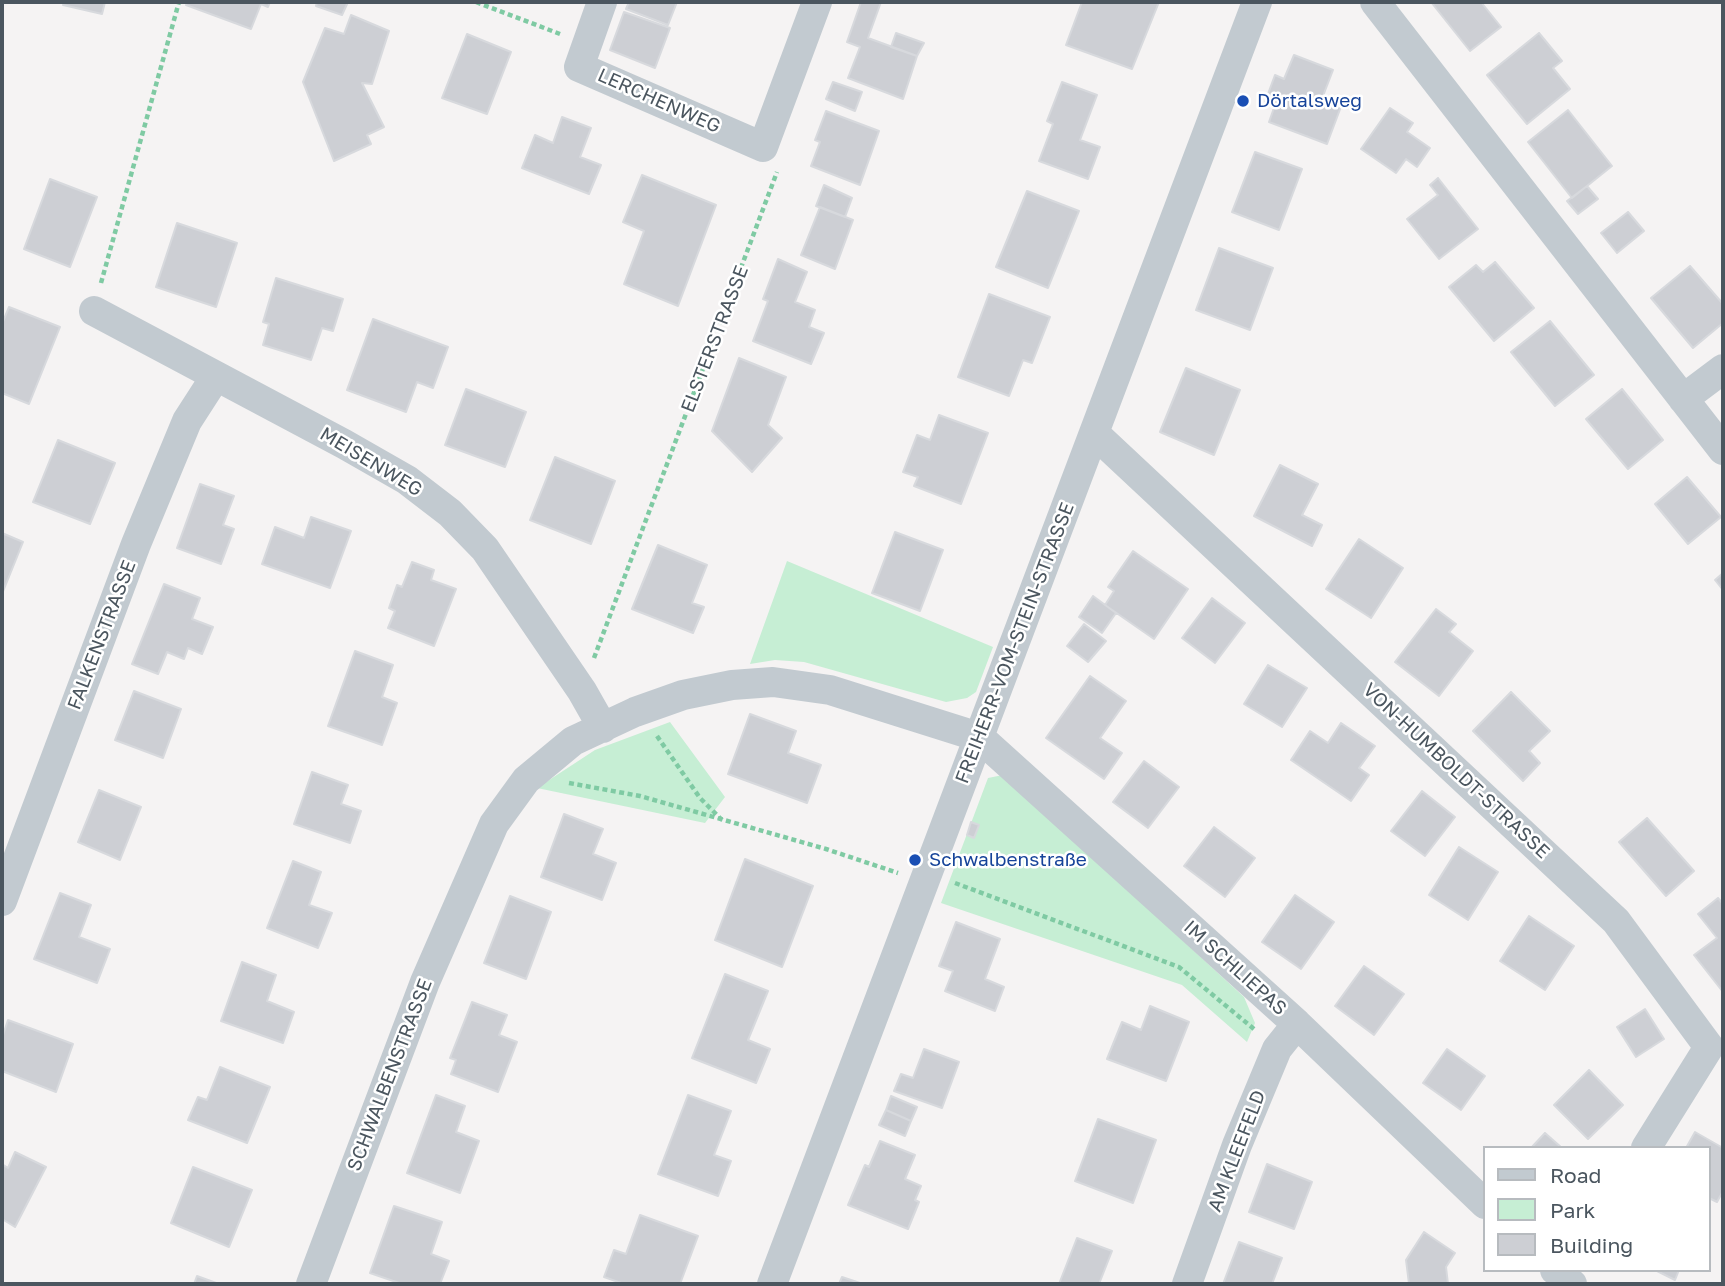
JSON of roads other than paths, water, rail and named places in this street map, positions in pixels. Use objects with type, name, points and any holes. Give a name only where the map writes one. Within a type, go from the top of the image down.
[{"type":"street","name":"LERCHENWEG","points":[[602,2],[579,67],[763,147],[817,2]]},
{"type":"street","name":"FREIHERR-VOM-STEIN-STRASSE","points":[[772,1284],[1257,2]]},
{"type":"street","points":[[1375,2],[1723,450]]},
{"type":"street","name":"MEISENWEG","points":[[94,311],[407,480],[450,513],[485,549],[582,691],[603,728]]},
{"type":"street","points":[[1683,398],[1723,369]]},
{"type":"street","name":"FALKENSTRASSE","points":[[2,901],[177,445],[187,421],[216,376]]},
{"type":"street","name":"VON-HUMBOLDT-STRASSE","points":[[1094,433],[1616,921],[1709,1047],[1647,1146]]},
{"type":"street","name":"SCHWALBENSTRASSE","points":[[311,1284],[425,982],[477,856],[494,824],[526,780],[573,741],[635,712],[684,695],[732,685],[773,682],[830,690],[979,737]]},
{"type":"street","name":"IM SCHLIEPAS","points":[[979,737],[1297,1024],[1484,1202]]},
{"type":"street","name":"AM KLEEFELD","points":[[1187,1284],[1237,1145],[1278,1049],[1297,1024]]},
{"type":"place","name":"Dörtalsweg","points":[[1243,101]]},
{"type":"place","name":"Schwalbenstraße","points":[[915,860]]}]
